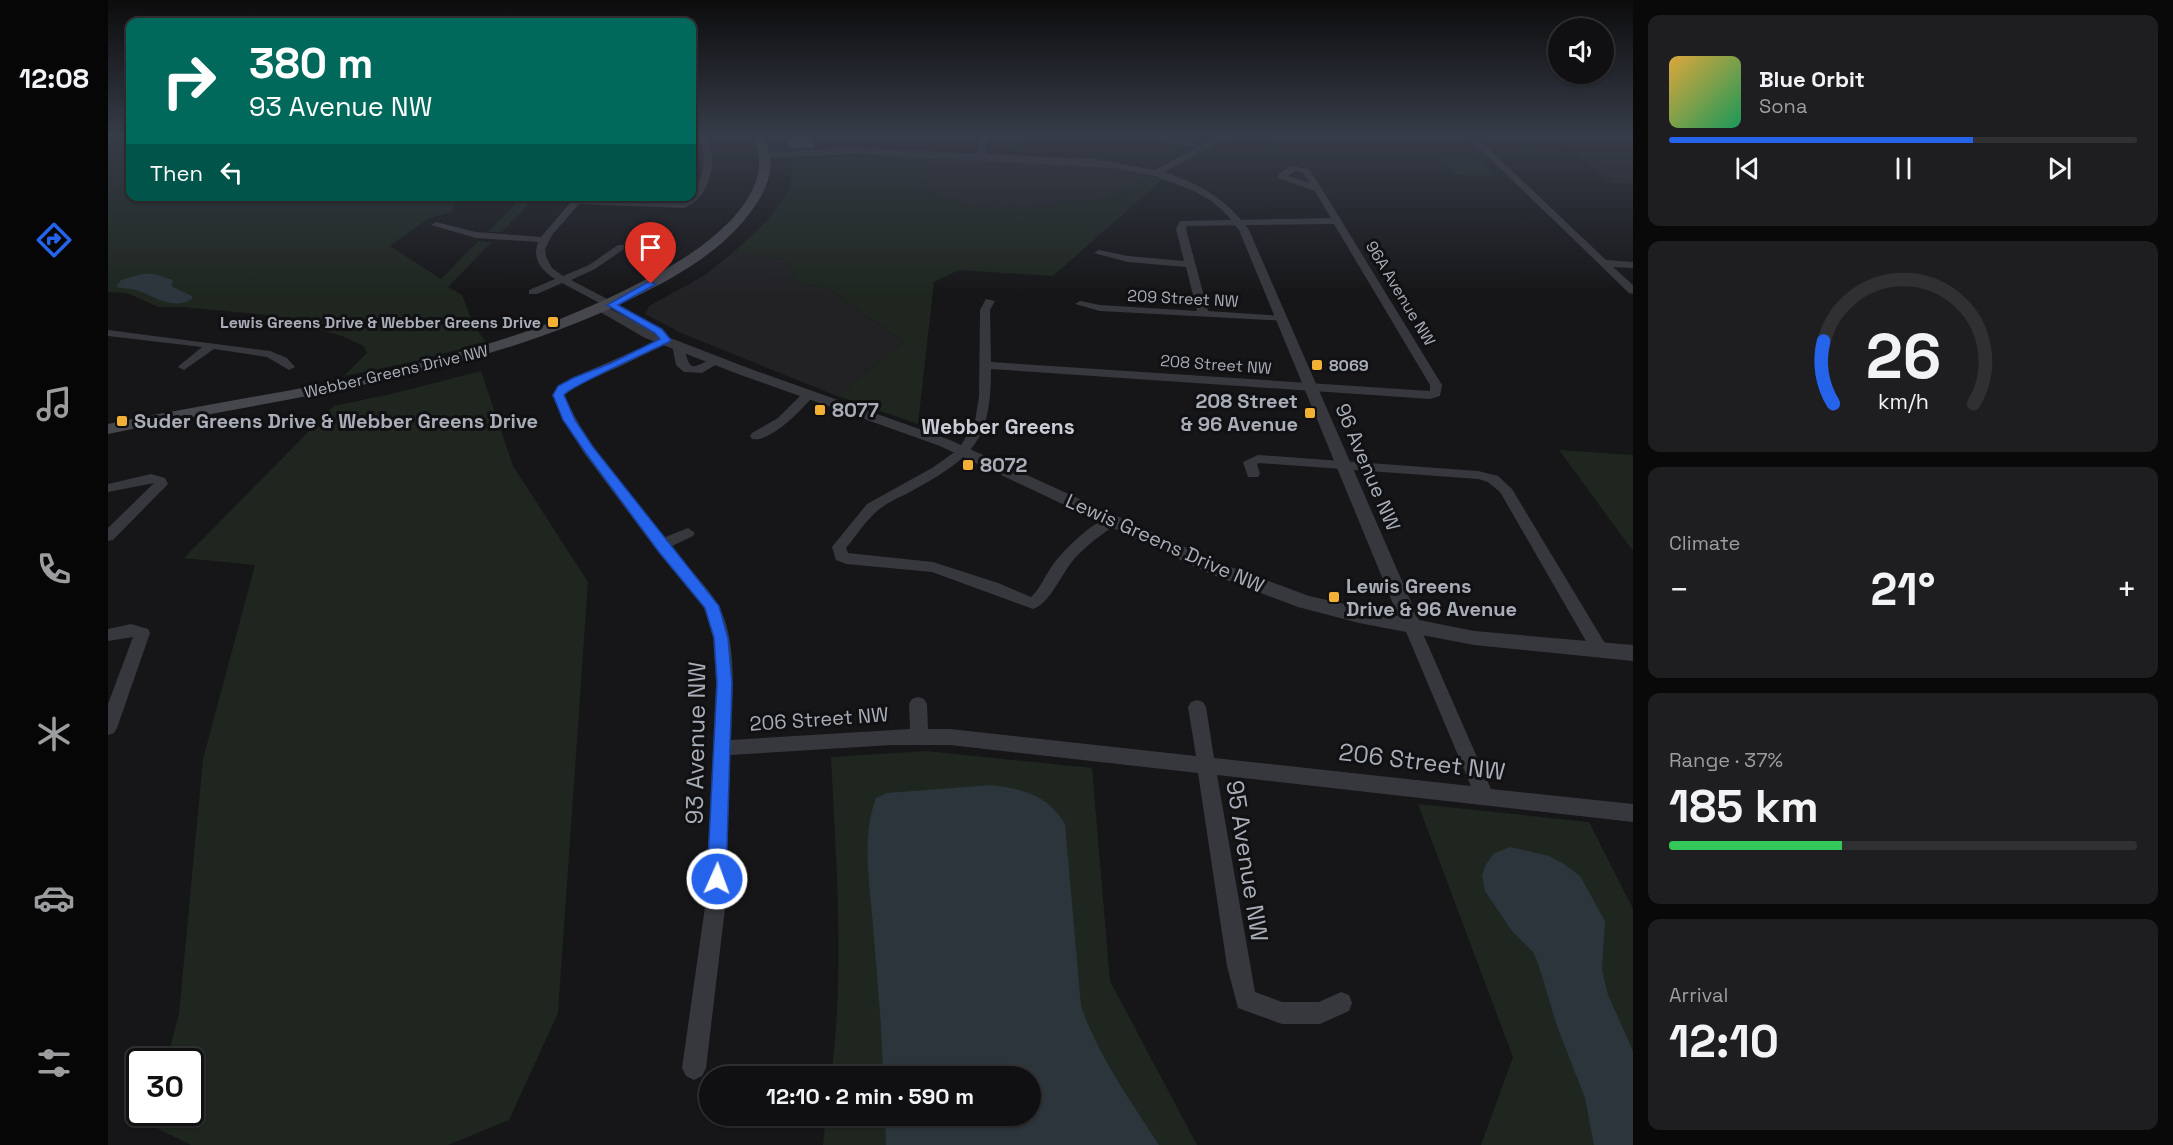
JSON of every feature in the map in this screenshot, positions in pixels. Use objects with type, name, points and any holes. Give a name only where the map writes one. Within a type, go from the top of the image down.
[{"type":"main road","name":"Webber Greens Drive NW","points":[[108,429],[430,366],[521,340],[606,307],[695,257],[730,228],[744,213],[759,188]]},
{"type":"street","name":"96 Avenue NW","points":[[1197,188],[1215,198],[1233,213],[1239,222],[1283,319],[1484,795]]},
{"type":"street","points":[[1526,188],[1633,291]]},
{"type":"street","name":"96A Avenue NW","points":[[1317,189],[1436,385]]},
{"type":"street","points":[[577,201],[544,240],[541,249],[543,264],[548,271],[561,280],[567,290],[606,307]]},
{"type":"street","points":[[607,201],[677,206],[692,201]]},
{"type":"street","points":[[1203,314],[1181,229],[1183,223],[1336,221]]},
{"type":"street","points":[[436,225],[476,235],[544,240]]},
{"type":"street","points":[[533,292],[607,259],[621,247]]},
{"type":"street","points":[[1100,253],[1128,259],[1190,264]]},
{"type":"street","points":[[1604,263],[1633,265]]},
{"type":"street","points":[[990,301],[985,310],[985,397],[981,421],[964,451],[937,471],[872,507],[839,547],[841,556],[846,559],[933,567],[993,587],[1023,602],[1033,603],[1043,597],[1049,582],[1090,534],[1112,521]]},
{"type":"street","name":"209 Street NW","points":[[1080,304],[1100,308],[1283,319]]},
{"type":"street","name":"Lewis Greens Drive NW","points":[[606,307],[650,335],[964,451],[1214,568],[1305,602],[1359,616],[1474,638],[1633,653]]},
{"type":"street","points":[[108,333],[270,354],[283,360],[289,367]]},
{"type":"street","name":"93 Avenue NW","points":[[672,342],[577,380],[562,388],[558,395],[569,420],[589,450],[661,545],[711,606],[721,638],[724,683],[716,900],[694,1068]]},
{"type":"street","points":[[184,367],[212,345]]},
{"type":"street","name":"208 Street NW","points":[[985,365],[1430,395],[1437,393],[1436,385]]},
{"type":"street","points":[[756,436],[782,421],[808,395]]},
{"type":"street","points":[[1253,474],[1250,462],[1258,459],[1478,475],[1493,479],[1504,489],[1600,650]]},
{"type":"street","points":[[108,488],[151,478],[160,481],[160,488],[108,536]]},
{"type":"street","points":[[661,545],[688,533]]},
{"type":"street","points":[[108,635],[138,630],[141,633],[108,728]]},
{"type":"street","points":[[918,704],[919,736]]},
{"type":"street","points":[[1197,707],[1205,763]]},
{"type":"street","name":"206 Street NW","points":[[722,748],[919,736],[950,737],[1205,763],[1633,813]]},
{"type":"street","name":"95 Avenue NW","points":[[1205,763],[1238,966],[1246,1000],[1282,1013],[1320,1013],[1341,1002]]},
{"type":"shaded area","points":[[108,188],[126,188],[126,201],[456,201],[451,212],[429,218],[390,246],[441,279],[478,241],[492,242],[448,287],[462,295],[473,324],[486,342],[412,362],[344,376],[367,353],[364,346],[342,336],[266,315],[158,307],[127,293],[108,292]]},
{"type":"shaded area","points":[[920,188],[951,198],[966,206],[1026,208],[1102,199],[1126,194],[1132,188],[1152,188],[1053,276],[959,270],[934,282],[918,424],[837,396],[904,342],[826,287],[797,284],[788,260],[735,251],[767,221],[790,189]]},
{"type":"shaded area","points":[[1132,188],[1126,194],[1102,199],[1026,208],[966,206],[951,198],[919,190]]},
{"type":"shaded area","points":[[518,201],[532,201],[502,232],[488,232]]},
{"type":"shaded area","points":[[735,251],[788,260],[797,284],[826,287],[904,342],[837,396],[681,333],[645,314],[649,306],[705,275]]},
{"type":"shaded area","points":[[142,274],[154,274],[173,280],[171,286],[192,296],[192,299],[177,304],[136,290],[116,287],[121,280]]},
{"type":"shaded area","points":[[481,371],[513,466],[588,582],[558,1013],[509,1120],[448,1145],[191,1145],[152,1126],[204,1126],[204,1048],[170,1048],[179,1014],[203,759],[255,565],[184,558],[334,406]]},
{"type":"shaded area","points":[[1559,450],[1633,455],[1633,551]]},
{"type":"shaded area","points":[[926,751],[1092,768],[1110,981],[1197,1145],[823,1145],[825,1126],[1041,1126],[1041,1066],[832,1066],[838,997],[838,957],[831,757]]},
{"type":"shaded area","points":[[991,785],[1034,795],[1051,806],[1058,814],[1065,824],[1081,1006],[1106,1061],[1159,1145],[886,1145],[885,1126],[1041,1126],[1041,1066],[883,1066],[868,845],[871,813],[876,798],[887,793]]},
{"type":"shaded area","points":[[1418,804],[1589,822],[1633,909],[1633,1145],[1481,1145],[1513,1057]]},
{"type":"shaded area","points":[[1510,847],[1549,856],[1580,876],[1605,921],[1602,970],[1608,995],[1633,1051],[1633,1145],[1594,1145],[1585,1098],[1557,1026],[1538,963],[1533,952],[1512,931],[1485,891],[1482,876],[1485,866],[1493,854]]},
{"type":"place","name":"Lewis Greens Drive & Webber Greens Drive","points":[[553,322]]},
{"type":"place","name":"8069","points":[[1317,365]]},
{"type":"place","name":"8077","points":[[820,410]]},
{"type":"place","name":"208 Street & 96 Avenue","points":[[1310,413]]},
{"type":"place","name":"Suder Greens Drive & Webber Greens Drive","points":[[122,421]]},
{"type":"place","name":"8072","points":[[968,465]]},
{"type":"place","name":"Lewis Greens Drive & 96 Avenue","points":[[1334,597]]},
{"type":"district","name":"Webber Greens","points":[[998,427]]},
{"type":"route","points":[[651,284],[611,305],[659,331],[666,340],[615,365],[577,380],[562,388],[558,395],[569,420],[589,450],[663,549],[711,606],[721,638],[724,683],[717,879]]}]
